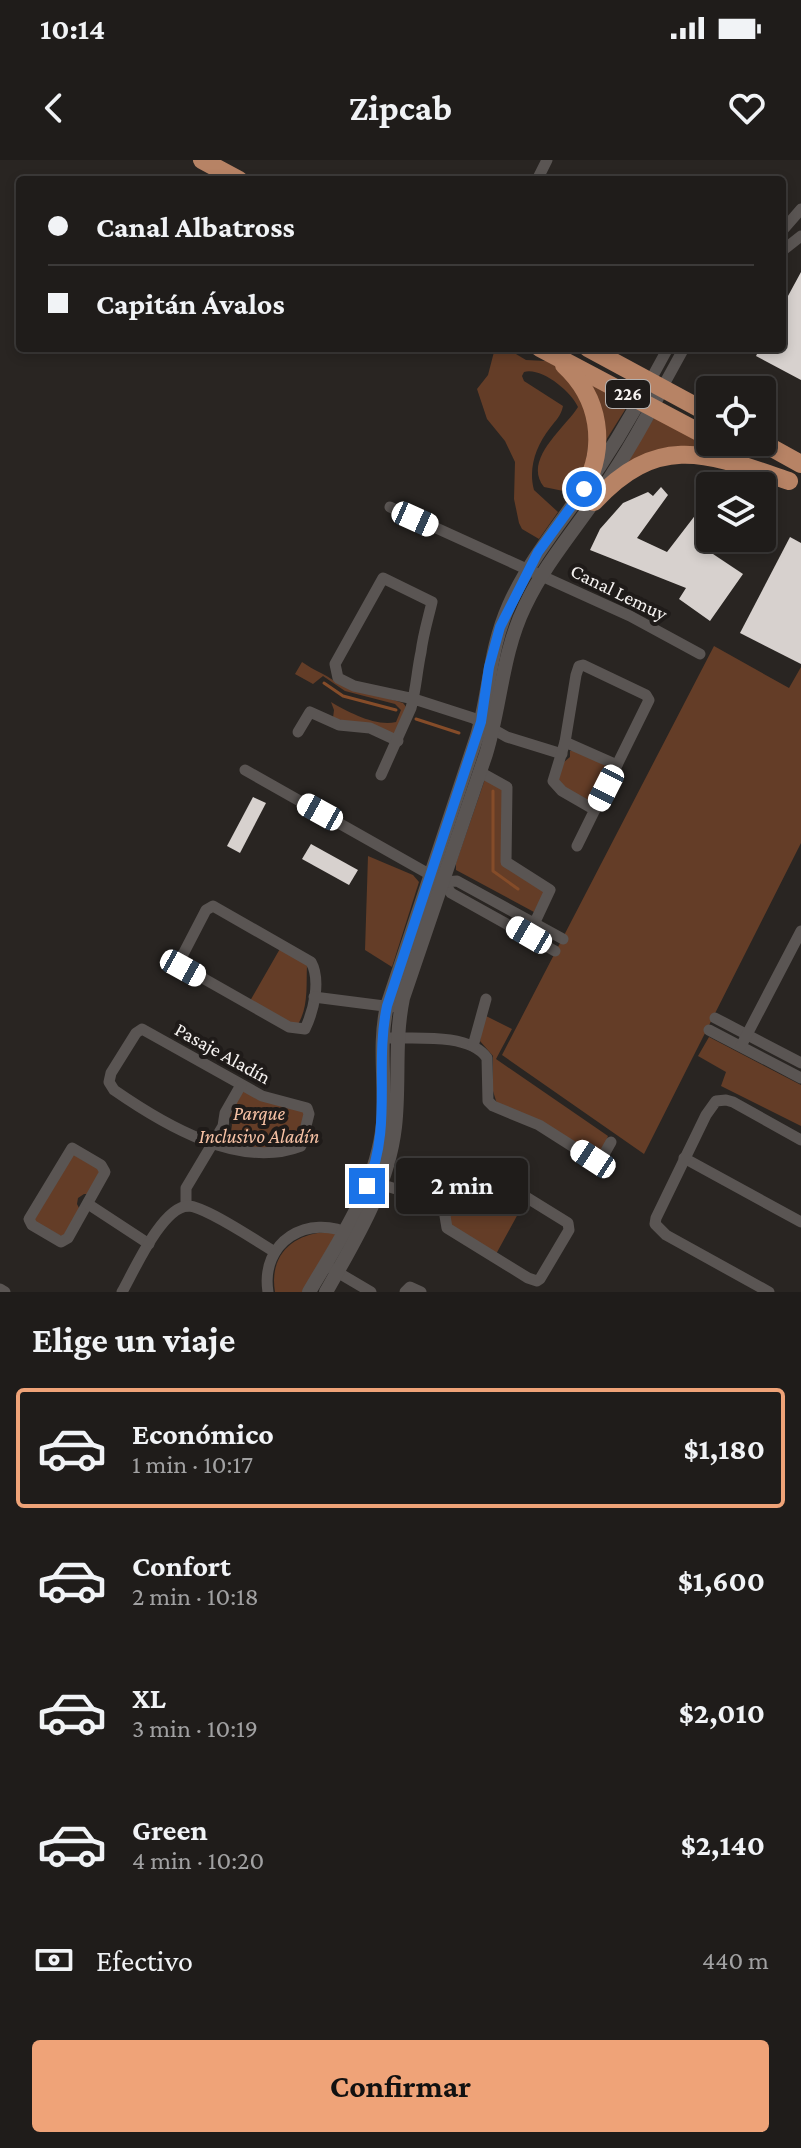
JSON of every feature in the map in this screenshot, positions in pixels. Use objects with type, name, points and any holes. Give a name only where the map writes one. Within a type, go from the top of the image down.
[{"type":"main road","points":[[202,160],[232,176]]},
{"type":"main road","points":[[545,352],[576,377],[589,396],[595,413],[597,453],[589,496]]},
{"type":"main road","name":"226","points":[[546,352],[644,408],[696,432]]},
{"type":"main road","name":"226","points":[[596,352],[696,406]]},
{"type":"main road","points":[[776,450],[801,464]]},
{"type":"main road","points":[[589,496],[636,468],[675,455],[719,457],[795,484]]},
{"type":"main road","points":[[744,456],[795,484]]},
{"type":"street","points":[[786,226],[801,209]]},
{"type":"street","points":[[436,878],[480,772],[495,641],[534,572],[589,496],[644,408],[667,352]]},
{"type":"street","points":[[656,384],[681,352]]},
{"type":"street","name":"Canal Lemuy","points":[[390,507],[630,616],[700,654]]},
{"type":"street","points":[[381,775],[414,699],[422,641],[432,600],[383,578],[335,664],[335,675],[354,686],[414,699],[487,726],[507,737],[564,748],[617,765]]},
{"type":"street","points":[[577,846],[595,810],[617,765],[649,698],[585,665],[579,666],[576,675],[564,748],[553,779],[555,785],[595,810]]},
{"type":"street","points":[[298,732],[310,712],[339,725],[370,728],[398,741]]},
{"type":"street","points":[[309,1292],[331,1268],[376,1183],[394,1007],[487,726]]},
{"type":"street","points":[[245,770],[436,878],[451,893],[555,951]]},
{"type":"street","points":[[480,772],[507,787],[506,862],[550,890],[535,922]]},
{"type":"street","points":[[436,878],[457,881],[563,939]]},
{"type":"street","points":[[217,906],[311,962],[315,976],[314,997],[305,1029],[292,1028],[183,968],[178,961],[206,910],[217,906]]},
{"type":"street","points":[[741,1046],[801,931]]},
{"type":"street","points":[[789,954],[801,960]]},
{"type":"street","points":[[314,997],[394,1007]]},
{"type":"street","points":[[473,1046],[486,999]]},
{"type":"street","points":[[715,1018],[801,1063]]},
{"type":"street","name":"Pasaje Aladín","points":[[142,1029],[241,1085],[270,1099],[307,1108],[309,1114],[301,1146],[266,1154],[212,1143],[172,1127],[111,1086],[111,1073],[136,1033],[142,1029]]},
{"type":"street","points":[[709,1030],[801,1078]]},
{"type":"street","points":[[390,1038],[449,1040],[473,1046],[487,1058],[487,1098],[490,1103],[539,1125],[596,1160],[602,1158],[611,1142]]},
{"type":"street","points":[[186,1206],[186,1188],[241,1085]]},
{"type":"street","points":[[769,1292],[675,1241],[655,1224],[657,1212],[711,1106],[720,1100],[733,1102],[801,1140]]},
{"type":"street","points":[[72,1148],[105,1169],[88,1204],[64,1242],[29,1220],[72,1148]]},
{"type":"street","points":[[684,1158],[801,1222]]},
{"type":"street","points":[[469,1174],[513,1189],[565,1221],[569,1230],[543,1276],[533,1281],[447,1228],[444,1220],[449,1205],[462,1177],[469,1174]]},
{"type":"street","points":[[376,1183],[449,1205]]},
{"type":"street","points":[[88,1204],[149,1244]]},
{"type":"street","points":[[122,1292],[166,1219],[186,1206],[200,1209],[275,1252]]},
{"type":"street","points":[[268,1292],[268,1269],[275,1252],[287,1239],[302,1230],[319,1227],[350,1234]]},
{"type":"street","points":[[326,1292],[331,1268]]},
{"type":"street","points":[[331,1268],[371,1292]]},
{"type":"street","points":[[405,1292],[410,1287],[421,1292]]},
{"type":"green space","points":[[494,352],[513,352],[526,360],[546,361],[559,368],[593,415],[583,480],[573,493],[544,487],[538,466],[542,455],[578,407],[555,382],[539,373],[524,372],[524,381],[563,406],[534,458],[534,490],[558,512],[539,539],[522,529],[519,523],[514,499],[515,462],[505,441],[487,419],[477,389],[488,375]]},
{"type":"green space","points":[[580,375],[627,401],[628,405],[603,445]]},
{"type":"green space","points":[[655,416],[696,438],[696,455],[624,467]]},
{"type":"green space","points":[[714,646],[789,688],[801,667],[801,843],[644,1154],[502,1055]]},
{"type":"green space","points":[[302,662],[336,682],[403,703],[407,708],[396,734],[333,718],[331,702],[371,721],[388,723],[396,722],[401,710],[395,704],[345,691],[323,676],[313,684],[295,674]]},
{"type":"green space","points":[[574,750],[609,767],[610,772],[596,801],[591,803],[563,788],[557,776],[570,757],[570,751]]},
{"type":"green space","points":[[485,779],[502,784],[502,857],[545,891],[534,912],[456,870]]},
{"type":"green space","points":[[368,856],[413,875],[419,882],[392,967],[365,950]]},
{"type":"green space","points":[[281,947],[307,965],[305,1004],[297,1026],[250,1001]]},
{"type":"green space","points":[[484,1015],[512,1029],[496,1059],[608,1136],[602,1152],[597,1156],[497,1104],[493,1091],[493,1056],[480,1041]]},
{"type":"green space","points":[[709,1037],[801,1085],[801,1126],[721,1086],[726,1072],[698,1056]]},
{"type":"green space","name":"Parque Inclusivo Aladín","points":[[242,1091],[305,1112],[298,1142],[264,1150],[221,1139],[231,1132],[229,1114]]},
{"type":"green space","points":[[71,1153],[101,1170],[89,1194],[78,1198],[80,1210],[63,1237],[34,1222],[34,1216]]},
{"type":"green space","points":[[464,1180],[487,1182],[525,1201],[495,1256],[450,1224],[450,1216],[458,1208],[457,1200]]},
{"type":"green space","points":[[325,1232],[336,1234],[302,1292],[275,1292],[276,1268],[285,1250],[302,1238]]},
{"type":"building","points":[[801,272],[801,380],[756,356],[758,352],[786,352],[786,300]]},
{"type":"building","points":[[661,487],[668,495],[637,538],[667,552],[696,514],[696,552],[714,552],[713,554],[743,574],[710,621],[679,599],[686,588],[590,550],[600,529],[623,503],[648,492],[653,496]]},
{"type":"building","points":[[790,537],[801,543],[801,664],[740,633]]},
{"type":"building","points":[[253,797],[266,803],[240,853],[227,846]]},
{"type":"building","points":[[311,844],[358,870],[349,885],[302,859]]},
{"type":"waterway","points":[[324,683],[343,696],[396,710]]},
{"type":"waterway","points":[[416,719],[459,733]]},
{"type":"waterway","points":[[493,791],[493,871],[518,889]]},
{"type":"route","points":[[367,1186],[375,1164],[384,1109],[384,1017],[481,722],[495,641],[527,569],[584,489]]}]
